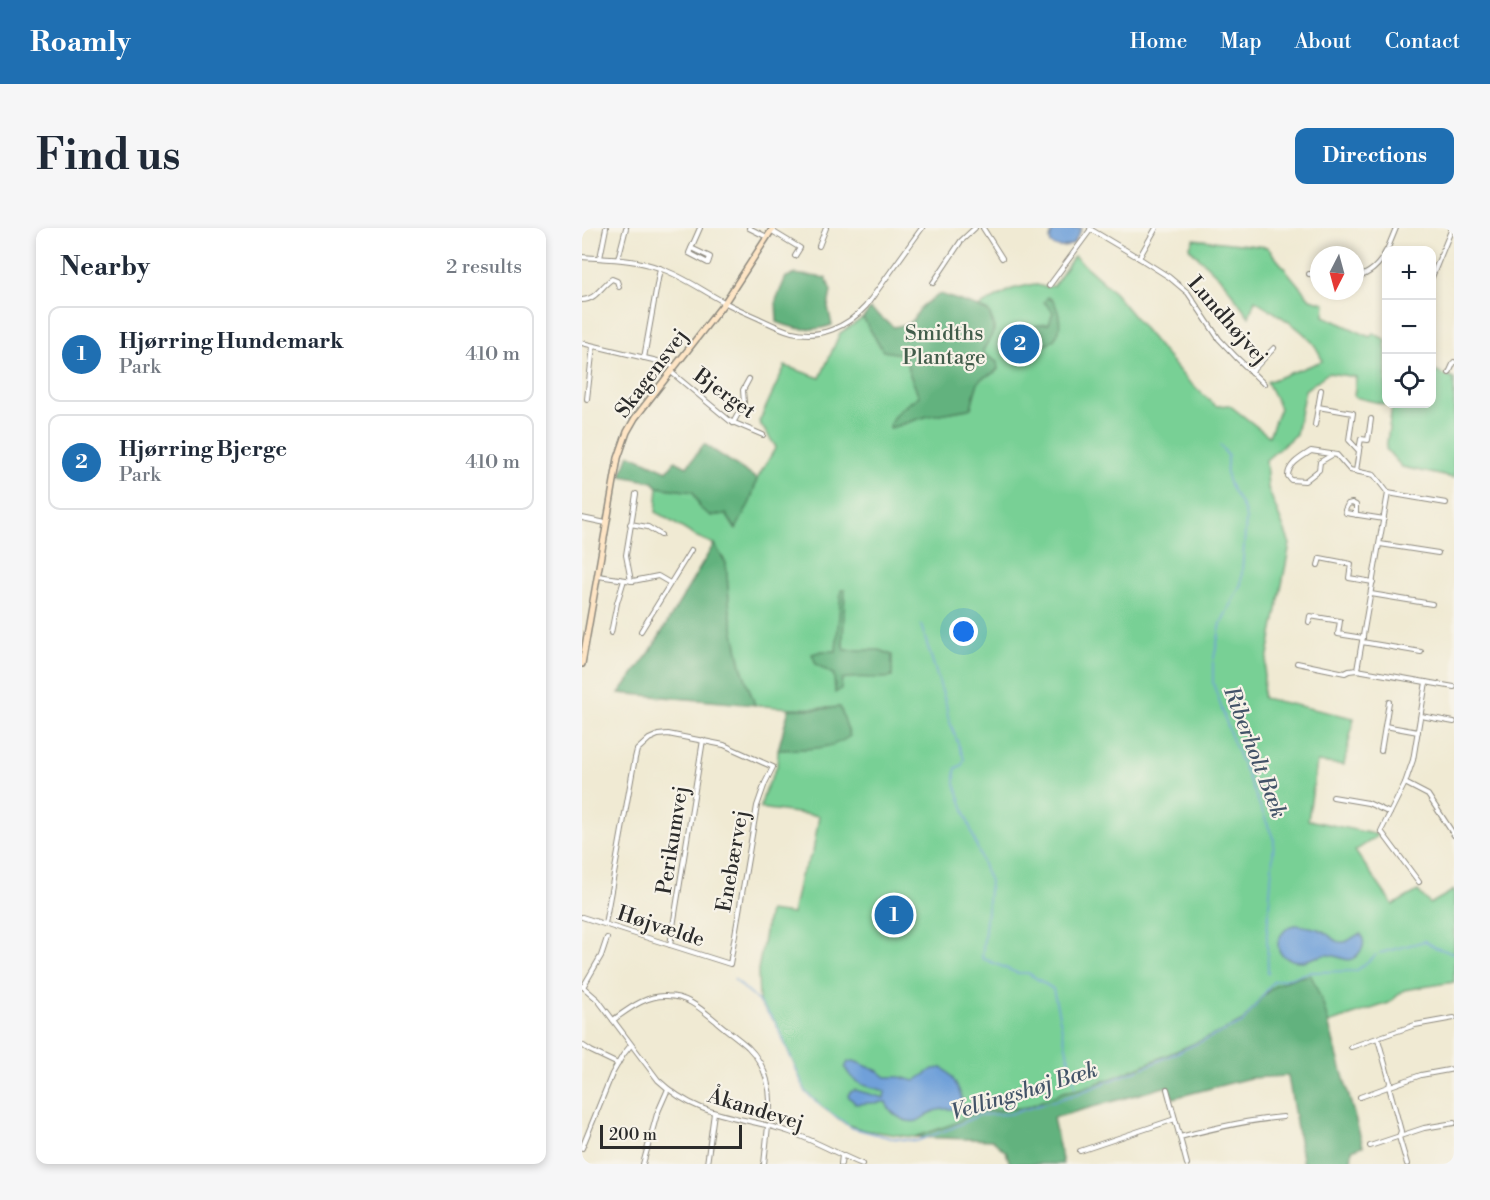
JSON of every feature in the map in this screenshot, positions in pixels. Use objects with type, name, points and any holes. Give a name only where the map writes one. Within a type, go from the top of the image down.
[{"type":"street","points":[[600,258],[606,228]]},
{"type":"street","points":[[618,260],[626,228]]},
{"type":"street","points":[[691,248],[710,257],[708,263],[689,253],[691,248],[700,228]]},
{"type":"street","points":[[749,228],[768,237]]},
{"type":"street","points":[[819,246],[826,228]]},
{"type":"street","points":[[582,257],[635,262],[660,268],[725,302],[791,332],[814,334],[837,328],[857,316],[922,228]]},
{"type":"street","points":[[933,283],[961,241],[975,228]]},
{"type":"street","points":[[983,228],[1002,258]]},
{"type":"street","points":[[1139,258],[1156,228]]},
{"type":"street","points":[[1389,246],[1396,228]]},
{"type":"street","points":[[1436,266],[1452,228]]},
{"type":"street","points":[[773,229],[800,248],[795,256]]},
{"type":"street","name":"Skagensvej","points":[[582,664],[618,458],[627,432],[641,410],[725,302],[773,229]]},
{"type":"street","points":[[1049,286],[1091,229]]},
{"type":"street","name":"Lundhøjvej","points":[[1091,229],[1169,277],[1188,293],[1220,339],[1264,384]]},
{"type":"street","points":[[1364,275],[1382,261]]},
{"type":"street","points":[[644,358],[660,268]]},
{"type":"street","points":[[582,300],[592,298],[612,279],[618,281],[619,286]]},
{"type":"street","points":[[582,344],[670,364],[673,370]]},
{"type":"street","points":[[587,399],[593,346]]},
{"type":"street","points":[[1251,372],[1274,348]]},
{"type":"street","points":[[1449,374],[1454,362]]},
{"type":"street","name":"Bjerget","points":[[673,370],[733,423],[763,435]]},
{"type":"street","points":[[733,423],[744,403],[742,390],[749,379]]},
{"type":"street","points":[[1316,425],[1321,390]]},
{"type":"street","points":[[1318,407],[1353,413],[1349,440],[1359,451]]},
{"type":"street","points":[[1356,471],[1361,439],[1368,440],[1371,419]]},
{"type":"street","points":[[1332,455],[1320,462],[1319,470],[1305,482],[1291,480],[1288,476],[1290,467],[1311,451],[1336,455],[1350,470],[1374,475],[1388,493],[1446,503]]},
{"type":"street","points":[[1357,670],[1388,493]]},
{"type":"street","points":[[631,581],[626,555],[636,494]]},
{"type":"street","points":[[1356,515],[1384,519]]},
{"type":"street","points":[[582,519],[607,523]]},
{"type":"street","points":[[630,524],[648,528],[661,536]]},
{"type":"street","points":[[1380,543],[1438,553]]},
{"type":"street","points":[[641,631],[691,550]]},
{"type":"street","points":[[1318,565],[1320,558],[1351,564],[1349,578],[1373,582]]},
{"type":"street","points":[[598,576],[631,581],[658,576],[670,583]]},
{"type":"street","points":[[610,633],[624,580]]},
{"type":"street","points":[[1371,594],[1432,604]]},
{"type":"street","points":[[1309,622],[1310,616],[1340,621],[1338,634],[1421,652]]},
{"type":"street","points":[[1297,663],[1346,673],[1357,670],[1454,687]]},
{"type":"street","points":[[1419,882],[1381,831],[1405,783],[1413,760],[1426,682]]},
{"type":"street","points":[[1381,751],[1389,702]]},
{"type":"street","points":[[1420,716],[1454,722]]},
{"type":"street","points":[[1385,726],[1418,732]]},
{"type":"street","points":[[605,924],[637,750],[649,739],[658,735],[668,734],[703,740]]},
{"type":"street","name":"Enebærvej","points":[[703,740],[737,750],[772,767],[756,806],[730,964]]},
{"type":"street","name":"Perikumvej","points":[[670,945],[703,740]]},
{"type":"street","points":[[1405,783],[1428,795],[1454,835]]},
{"type":"street","points":[[1334,797],[1368,803],[1390,813]]},
{"type":"street","name":"Højvælde","points":[[582,917],[730,964]]},
{"type":"street","points":[[583,987],[601,956],[607,938]]},
{"type":"street","name":"Åkandevej","points":[[583,987],[598,1000],[650,1070],[668,1089],[685,1101],[714,1113],[792,1133],[862,1164]]},
{"type":"street","points":[[613,1020],[638,1003],[654,997],[677,997],[695,1005],[748,1047],[755,1056],[769,1087],[769,1116]]},
{"type":"street","points":[[1351,1047],[1415,1025],[1454,1018]]},
{"type":"street","points":[[1378,1039],[1390,1082],[1389,1087],[1401,1131],[1399,1137],[1407,1164]]},
{"type":"street","points":[[582,1045],[618,1064]]},
{"type":"street","points":[[582,1148],[618,1064],[631,1045]]},
{"type":"street","points":[[1360,1097],[1421,1075],[1454,1069]]},
{"type":"street","points":[[643,1164],[657,1114],[668,1089]]},
{"type":"street","points":[[1167,1089],[1187,1164]]},
{"type":"street","points":[[707,1164],[714,1113]]},
{"type":"street","points":[[1180,1137],[1256,1119],[1283,1117]]},
{"type":"street","points":[[1080,1151],[1175,1119]]},
{"type":"street","points":[[1370,1146],[1424,1128],[1454,1123]]},
{"type":"street","points":[[764,1164],[768,1126]]},
{"type":"street","points":[[841,1164],[842,1155]]},
{"type":"green space","points":[[1194,239],[1267,247],[1310,300],[1325,303],[1324,316],[1370,337],[1373,333],[1382,338],[1382,404],[1354,397],[1356,377],[1328,373],[1305,390],[1296,434],[1266,460],[1268,488],[1290,544],[1264,675],[1263,698],[1354,718],[1344,765],[1317,762],[1308,820],[1379,835],[1355,851],[1393,905],[1418,891],[1430,904],[1454,890],[1454,982],[1404,990],[1389,1003],[1328,1023],[1311,975],[1294,978],[1276,985],[1262,997],[1243,1021],[1224,1031],[1116,1077],[1063,1092],[1028,1107],[986,1111],[966,1116],[956,1123],[915,1137],[863,1130],[846,1124],[806,1092],[776,1023],[759,1002],[758,970],[769,911],[792,914],[800,876],[813,852],[819,816],[760,808],[764,794],[777,766],[778,750],[794,749],[845,724],[840,707],[797,708],[755,705],[741,666],[730,613],[726,563],[714,544],[695,536],[656,512],[658,487],[693,492],[701,509],[726,514],[735,529],[750,502],[757,479],[776,447],[759,422],[785,366],[820,378],[840,333],[863,318],[883,350],[902,354],[905,357],[919,396],[897,413],[890,428],[928,416],[968,409],[971,407],[979,381],[998,369],[994,360],[984,354],[983,350],[994,331],[994,324],[989,312],[978,307],[1012,289],[1034,284],[1044,287],[1054,286],[1074,256],[1112,290],[1186,379],[1216,406],[1229,405],[1269,436],[1280,408],[1267,382],[1322,361],[1318,351],[1304,334],[1255,300],[1249,317],[1224,282],[1189,248]]},
{"type":"green space","points":[[795,274],[826,278],[831,291],[828,307],[832,325],[817,329],[804,329],[777,322],[776,300],[786,277]]},
{"type":"green space","name":"Smidths Plantage","points":[[940,294],[989,312],[994,328],[983,350],[984,354],[997,362],[998,369],[979,381],[971,408],[928,416],[890,428],[896,414],[919,396],[905,357],[902,354],[883,351],[863,318],[870,309],[894,327],[907,324],[912,321],[922,306]]},
{"type":"green space","name":"Smidths Plantage","points":[[1048,297],[1053,301],[1058,312],[1060,321],[1057,334],[1043,347],[1029,353],[1025,352],[1023,346],[1033,328],[1049,324],[1053,312],[1044,302]]},
{"type":"green space","points":[[1436,372],[1454,379],[1454,478],[1402,467],[1386,449],[1392,408],[1436,408]]},
{"type":"green space","points":[[704,444],[757,479],[750,502],[736,529],[726,514],[711,516],[701,509],[693,492],[658,487],[653,482],[621,476],[629,454],[667,471],[675,461],[687,467]]},
{"type":"green space","points":[[714,544],[726,563],[730,613],[741,666],[755,705],[619,693],[650,652]]},
{"type":"green space","points":[[841,590],[845,590],[843,642],[845,650],[880,650],[892,655],[892,677],[842,679],[841,689],[835,693],[834,675],[816,664],[812,654],[836,651]]},
{"type":"green space","points":[[840,707],[850,736],[824,747],[778,750],[789,709]]},
{"type":"green space","points":[[1311,975],[1323,1004],[1363,1146],[1352,1150],[1351,1164],[1303,1164],[1288,1076],[1250,1078],[1173,1098],[1168,1086],[1053,1118],[1063,1164],[1010,1164],[1006,1152],[992,1140],[915,1137],[956,1123],[975,1113],[1028,1107],[1063,1092],[1116,1077],[1243,1021],[1262,997],[1276,985]]},
{"type":"water","points":[[1053,228],[1082,228],[1074,243],[1060,247],[1051,244]]},
{"type":"water","points":[[1295,925],[1320,930],[1341,942],[1361,934],[1363,947],[1356,957],[1348,960],[1326,955],[1304,961],[1294,961],[1283,956],[1278,941],[1284,931]]},
{"type":"water","points":[[854,1061],[886,1077],[900,1077],[915,1081],[933,1069],[943,1068],[957,1087],[962,1109],[935,1111],[920,1120],[908,1121],[898,1117],[890,1110],[886,1102],[856,1104],[848,1096],[850,1092],[855,1090],[884,1098],[885,1091],[854,1079],[845,1068],[848,1062]]},
{"type":"waterway","name":"Riberholt Bæk","points":[[1220,445],[1228,456],[1226,471],[1228,480],[1246,519],[1241,584],[1221,623],[1213,663],[1213,683],[1231,736],[1274,840],[1267,934],[1268,974]]},
{"type":"waterway","points":[[921,625],[948,717],[964,759],[962,765],[956,768],[955,784],[990,881],[982,958],[1017,973],[1028,973],[1053,989],[1075,1087]]},
{"type":"waterway","name":"Vellingshøj Bæk","points":[[1380,953],[1425,941],[1436,948],[1454,953]]},
{"type":"waterway","name":"Vellingshøj Bæk","points":[[1143,1068],[1242,1023],[1274,981],[1309,972],[1356,971],[1376,955]]},
{"type":"waterway","name":"Vellingshøj Bæk","points":[[734,979],[760,1003],[776,1023],[806,1092],[816,1102]]},
{"type":"waterway","name":"Vellingshøj Bæk","points":[[817,1103],[852,1128],[891,1138],[917,1141],[979,1115],[1010,1114],[1077,1094],[1140,1069]]},
{"type":"place","name":"Hjørring Bjerge","points":[[1020,344]]},
{"type":"place","name":"Hjørring Hundemark","points":[[894,915]]}]
